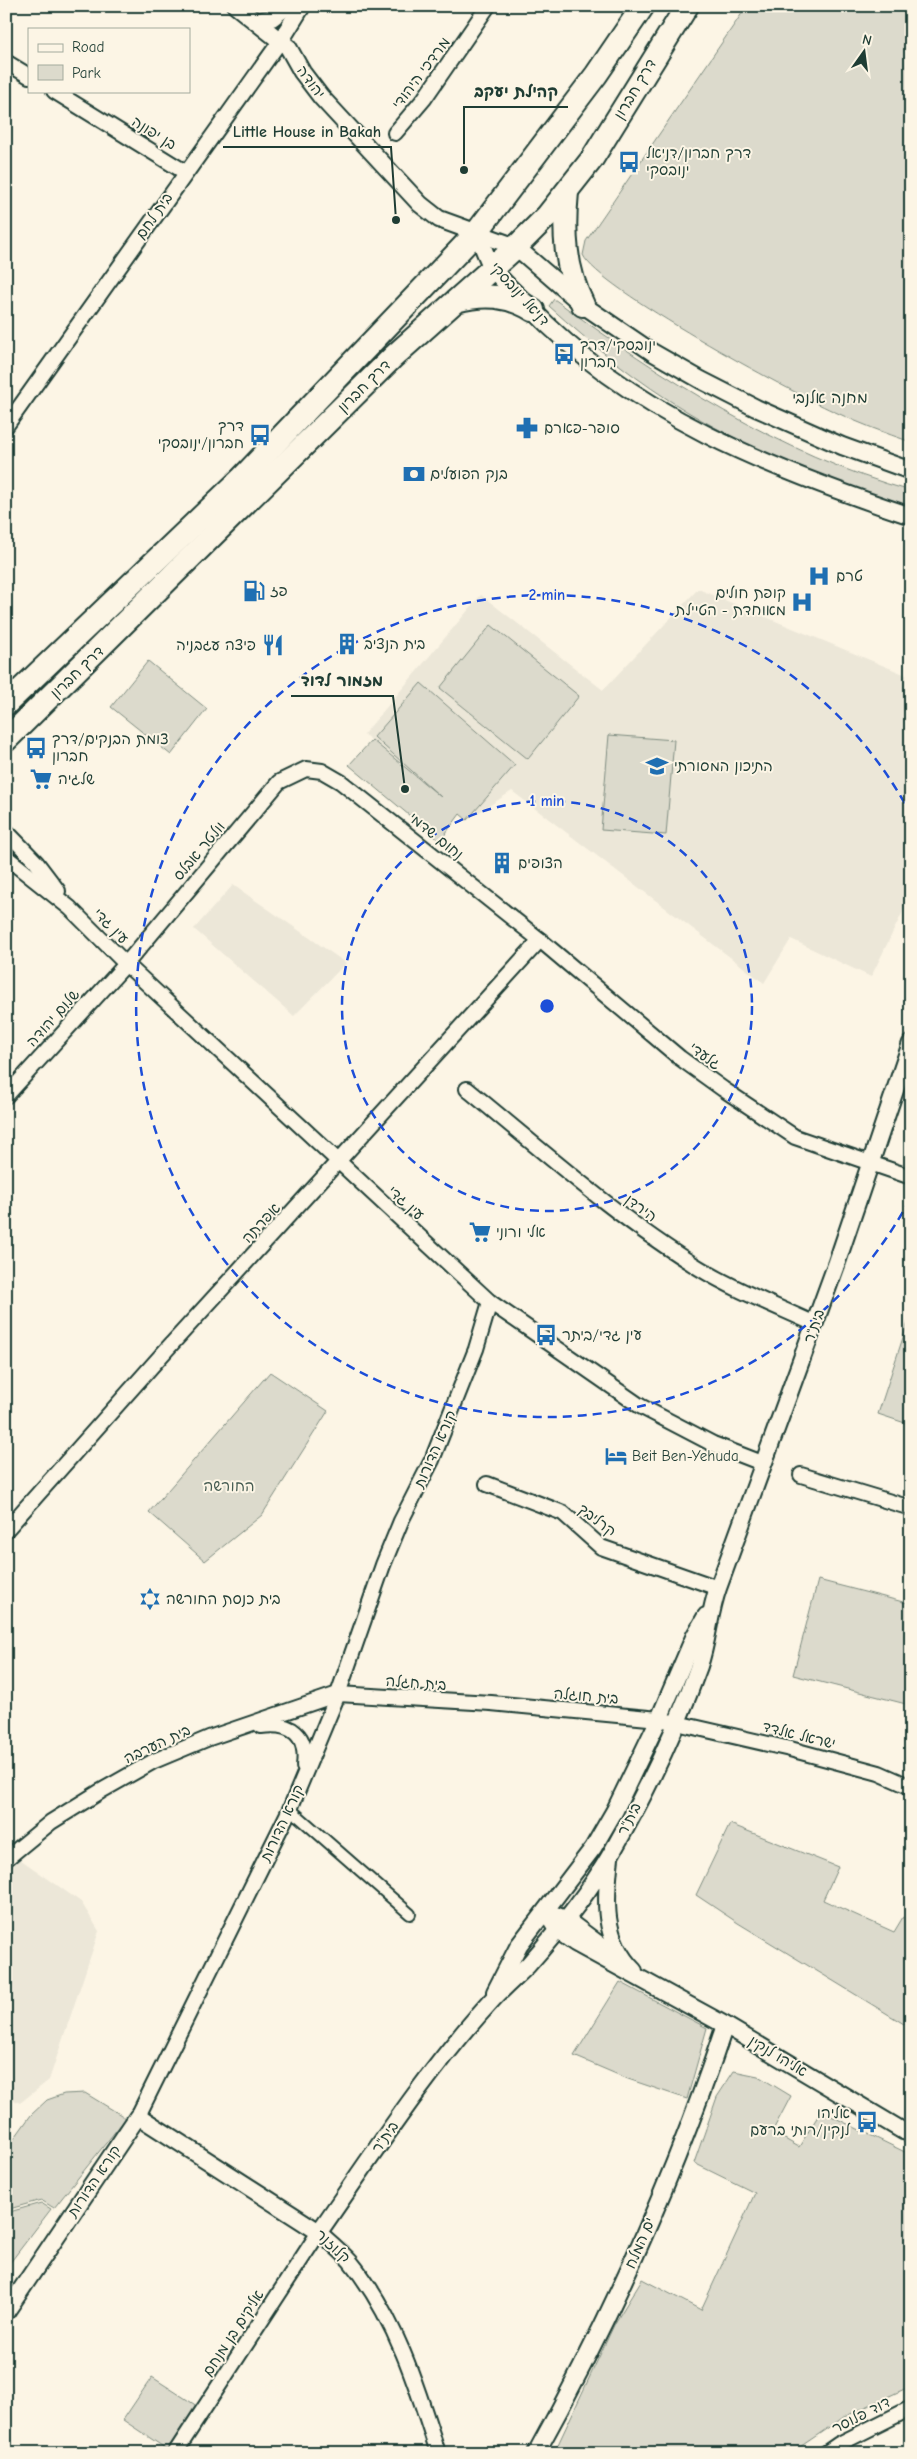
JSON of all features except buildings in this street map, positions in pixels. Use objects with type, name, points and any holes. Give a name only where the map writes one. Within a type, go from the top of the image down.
[{"type":"highway","name":"דרך חברון","points":[[6,704],[241,479],[477,232],[585,90],[644,6]]},
{"type":"highway","name":"דרך חברון","points":[[6,740],[124,626],[392,357],[516,247],[567,192],[618,119],[687,6]]},
{"type":"highway","points":[[567,192],[565,215],[567,257],[573,281],[583,305]]},
{"type":"highway","points":[[456,301],[478,296],[494,296],[516,302],[533,310]]},
{"type":"street","name":"יהודה","points":[[236,6],[281,40],[321,97],[420,204],[439,219],[477,232]]},
{"type":"street","points":[[257,21],[272,18],[287,6]]},
{"type":"street","name":"בית לחם","points":[[6,426],[185,172],[281,40],[302,6]]},
{"type":"street","name":"מרדכי היהודי","points":[[395,133],[424,98],[488,6]]},
{"type":"street","points":[[6,62],[28,75]]},
{"type":"street","name":"בן יפונה","points":[[56,92],[185,172]]},
{"type":"street","name":"דניאל ינובסקי","points":[[477,232],[516,247],[583,305],[652,352],[756,408],[842,446],[911,471]]},
{"type":"street","name":"דניאל ינובסקי","points":[[477,232],[492,268],[533,310],[592,364],[685,422],[754,458],[911,516]]},
{"type":"street","name":"נחום שדמי","points":[[306,769],[322,771],[341,782],[540,940]]},
{"type":"street","name":"וולטר אבלס","points":[[126,964],[279,782],[306,769]]},
{"type":"street","name":"עין גדי","points":[[6,832],[36,862],[70,908]]},
{"type":"street","name":"עין גדי","points":[[6,857],[70,908],[126,964],[490,1302],[640,1406],[713,1444],[762,1463]]},
{"type":"street","name":"אפרתה","points":[[6,1530],[167,1349],[339,1163],[540,940]]},
{"type":"street","name":"גלעדי","points":[[540,940],[680,1058],[723,1089],[795,1137],[871,1164]]},
{"type":"street","name":"שלום יהודה","points":[[6,1096],[126,964]]},
{"type":"street","name":"בית\"ר","points":[[320,2232],[412,2098],[492,1999],[527,1965],[561,1924],[610,1855],[677,1722],[699,1664],[711,1608],[762,1463],[815,1324],[911,1043]]},
{"type":"street","name":"הירדן","points":[[467,1090],[618,1211],[698,1267],[731,1286],[815,1324]]},
{"type":"street","points":[[871,1164],[911,1177]]},
{"type":"street","name":"קורא הדורות","points":[[6,2312],[138,2116],[290,1809],[338,1694],[383,1565],[401,1521],[432,1460],[476,1349],[490,1302]]},
{"type":"street","points":[[800,1475],[911,1508]]},
{"type":"street","name":"קרליבך","points":[[487,1484],[563,1513],[602,1547],[718,1588]]},
{"type":"street","name":"בית\"ר","points":[[492,1999],[508,1964],[593,1848],[615,1810],[659,1719],[695,1635],[711,1608]]},
{"type":"street","name":"בית חגלה","points":[[338,1694],[491,1703]]},
{"type":"street","name":"בית הערבה","points":[[6,1859],[51,1822],[154,1761],[233,1730],[338,1694]]},
{"type":"street","name":"בית חוגלה","points":[[491,1703],[677,1722]]},
{"type":"street","name":"ישראל אלדד","points":[[677,1722],[879,1773],[911,1787]]},
{"type":"street","points":[[233,1730],[265,1726],[291,1728],[306,1746],[303,1780]]},
{"type":"street","points":[[290,1809],[410,1914]]},
{"type":"street","points":[[610,1855],[606,1888],[612,1941],[621,1958],[645,1981]]},
{"type":"street","name":"אליהו לנקין","points":[[546,1912],[645,1981],[725,2025],[895,2126],[911,2133]]},
{"type":"street","name":"ים המלח","points":[[536,2453],[609,2314],[685,2140],[725,2025]]},
{"type":"street","name":"קלוזנר","points":[[138,2116],[320,2232],[349,2261],[378,2304],[400,2344],[422,2400],[438,2453]]},
{"type":"street","name":"אליקים בן מנחם","points":[[175,2453],[320,2232]]},
{"type":"street","name":"דוד פלוסר","points":[[826,2453],[839,2444],[911,2408]]},
{"type":"shaded area","name":"התיכון המסורתי","points":[[698,589],[911,677],[911,895],[871,977],[791,939],[764,983],[512,791],[467,820],[364,734],[481,595],[603,690]]},
{"type":"shaded area","points":[[233,885],[346,963],[294,1016],[194,929]]},
{"type":"shaded area","points":[[17,1857],[81,1902],[99,1931],[49,2080],[20,2103],[6,2096],[6,1867]]},
{"type":"green space","points":[[747,6],[911,6],[911,442],[852,420],[739,362],[622,291],[596,270],[583,255],[586,241]]},
{"type":"green space","points":[[554,299],[637,357],[724,411],[769,435],[815,456],[862,475],[911,491],[911,510],[797,467],[742,441],[688,412],[633,376],[582,335],[549,306]]},
{"type":"green space","points":[[491,625],[579,696],[528,759],[440,688]]},
{"type":"green space","points":[[148,661],[207,709],[171,755],[111,707]]},
{"type":"green space","points":[[421,683],[515,765],[467,820],[460,814],[440,841],[349,765],[372,740],[441,797],[374,737]]},
{"type":"green space","points":[[609,735],[674,740],[666,835],[601,830]]},
{"type":"green space","points":[[911,1313],[911,1425],[878,1414]]},
{"type":"green space","name":"החורשה","points":[[270,1372],[328,1411],[262,1515],[205,1561],[149,1512]]},
{"type":"green space","points":[[818,1580],[911,1604],[911,1688],[906,1704],[793,1675]]},
{"type":"green space","points":[[730,1824],[838,1867],[823,1900],[894,1932],[903,1917],[911,1919],[911,2018],[904,2024],[738,1923],[696,1895]]},
{"type":"green space","points":[[620,1982],[707,2028],[687,2099],[628,2079],[574,2056]]},
{"type":"green space","points":[[734,2071],[758,2076],[791,2096],[772,2132],[799,2147],[821,2111],[911,2155],[911,2386],[844,2417],[791,2453],[554,2453],[615,2323],[642,2279],[701,2310],[755,2193],[694,2163],[717,2097]]},
{"type":"green space","points":[[85,2093],[126,2118],[54,2208],[41,2200],[6,2210],[6,2150],[31,2115],[47,2100],[64,2094]]},
{"type":"green space","points":[[41,2203],[51,2209],[6,2268],[6,2213]]},
{"type":"green space","points":[[152,2377],[197,2406],[168,2450],[123,2420]]},
{"type":"place","name":"דרך חברון/דניאל ינובסקי","points":[[629,162]]},
{"type":"place","name":"קהילת יעקב","points":[[464,170]]},
{"type":"place","name":"Little House in Bakah","points":[[396,220]]},
{"type":"place","name":"ינובסקי/דרך חברון","points":[[564,354]]},
{"type":"place","name":"סופר-פארם","points":[[527,428]]},
{"type":"place","name":"דרך חברון/ינובסקי","points":[[260,435]]},
{"type":"place","name":"בנק הפועלים","points":[[414,474]]},
{"type":"place","name":"טרם","points":[[819,576]]},
{"type":"place","name":"פז","points":[[254,591]]},
{"type":"place","name":"קופת חולים מאוחדת - הטיילת","points":[[802,602]]},
{"type":"place","name":"בית הנציב","points":[[347,644]]},
{"type":"place","name":"פיצה עגבניה","points":[[273,645]]},
{"type":"place","name":"צומת הבנקים/דרך חברון","points":[[36,748]]},
{"type":"place","name":"התיכון המסורתי","points":[[657,766]]},
{"type":"place","name":"שלגיה","points":[[41,779]]},
{"type":"place","name":"מזמור לדוד","points":[[405,789]]},
{"type":"place","name":"הצופים","points":[[502,863]]},
{"type":"place","name":"אלי ורוני","points":[[480,1232]]},
{"type":"place","name":"עין גדי/ביתר","points":[[546,1335]]},
{"type":"place","name":"Beit Ben-Yehuda","points":[[616,1456]]},
{"type":"place","name":"בית כנסת החורשה","points":[[150,1599]]},
{"type":"place","name":"אליהו לנקין/רותי ברעם","points":[[867,2122]]},
{"type":"district","name":"מחנה אלנבי","points":[[830,397]]}]
